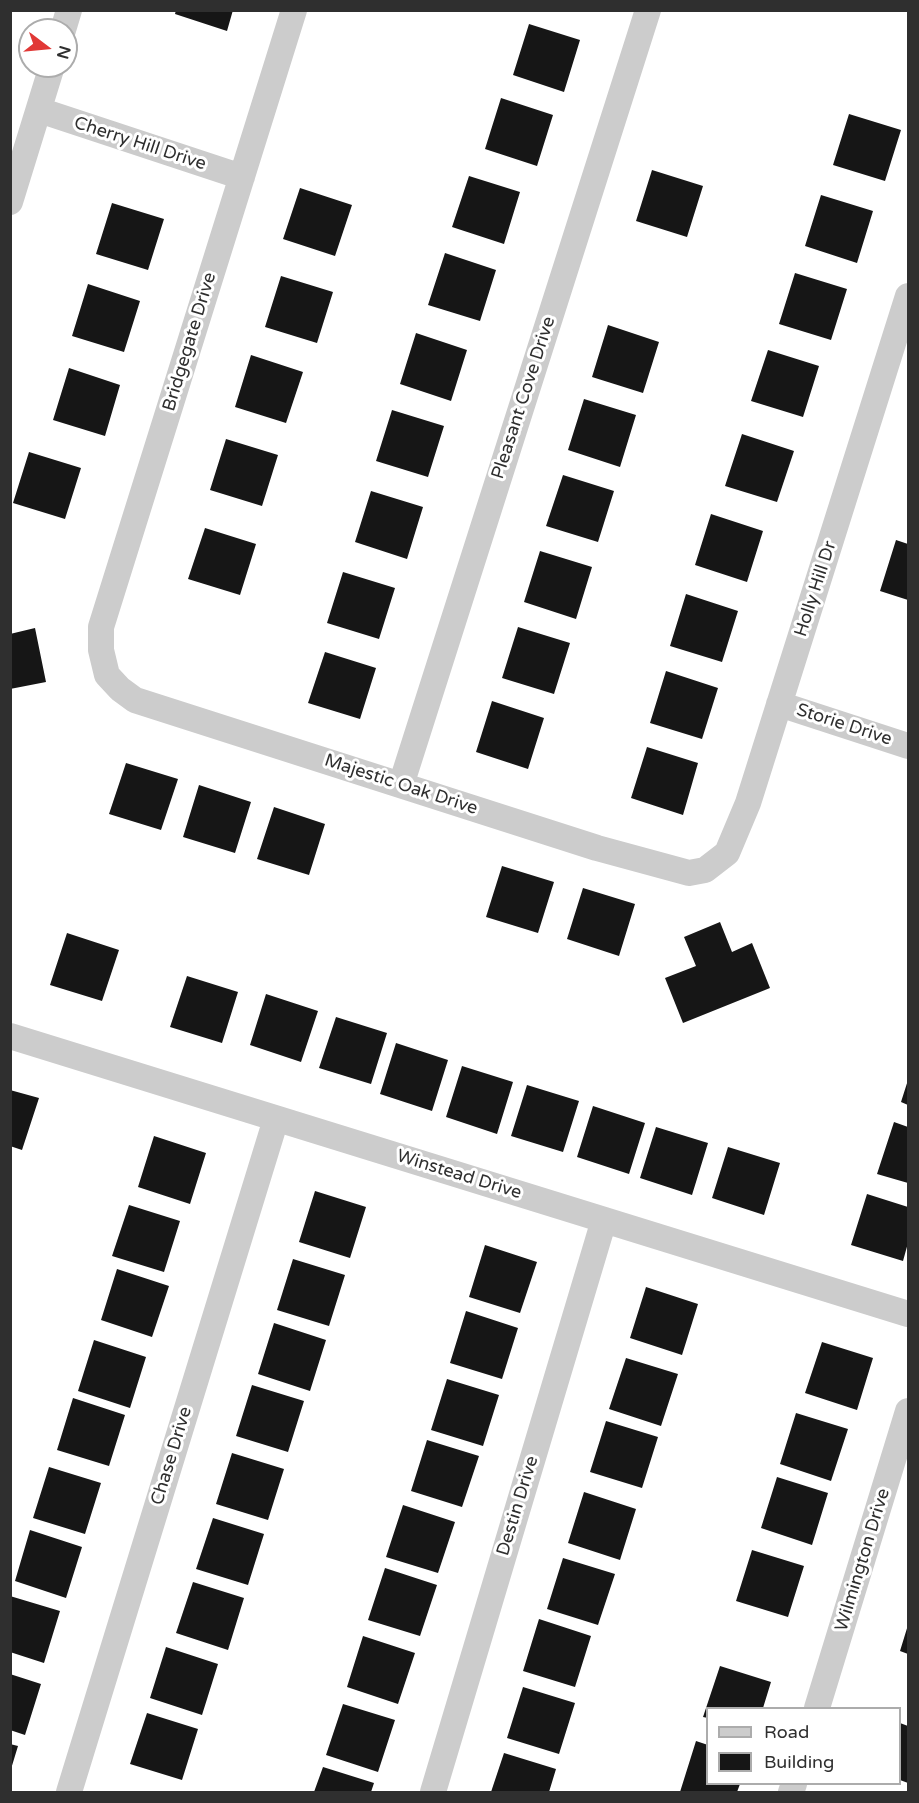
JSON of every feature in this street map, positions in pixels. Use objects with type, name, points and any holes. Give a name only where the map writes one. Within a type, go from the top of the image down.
[{"type":"street","name":"Bridgegate Drive","points":[[107,675],[101,650],[101,627],[294,10]]},
{"type":"street","name":"Pleasant Cove Drive","points":[[401,785],[648,10]]},
{"type":"street","points":[[10,202],[48,78]]},
{"type":"street","name":"Cherry Hill Drive","points":[[39,110],[242,177]]},
{"type":"street","name":"Holly Hill Dr","points":[[705,870],[727,853],[748,803],[909,296]]},
{"type":"street","name":"Majestic Oak Drive","points":[[107,675],[135,700],[608,851],[688,873],[705,870]]},
{"type":"street","name":"Storie Drive","points":[[779,704],[909,746]]},
{"type":"street","name":"Winstead Drive","points":[[10,1036],[909,1314]]},
{"type":"street","name":"Chase Drive","points":[[69,1792],[276,1119]]},
{"type":"street","name":"Destin Drive","points":[[433,1792],[604,1220]]},
{"type":"street","name":"Wilmington Drive","points":[[817,1707],[909,1411]]},
{"type":"building","points":[[176,10],[233,10],[227,31],[175,14]]},
{"type":"building","points":[[529,24],[580,40],[564,92],[513,75]]},
{"type":"building","points":[[501,98],[553,115],[537,166],[485,149]]},
{"type":"building","points":[[849,114],[901,130],[885,181],[833,165]]},
{"type":"building","points":[[652,170],[703,186],[687,237],[636,221]]},
{"type":"building","points":[[469,176],[520,192],[504,244],[452,227]]},
{"type":"building","points":[[300,188],[352,205],[335,256],[283,239]]},
{"type":"building","points":[[821,195],[873,211],[857,263],[805,246]]},
{"type":"building","points":[[112,203],[164,219],[148,270],[96,254]]},
{"type":"building","points":[[445,253],[496,270],[480,321],[428,305]]},
{"type":"building","points":[[795,273],[847,289],[831,340],[779,324]]},
{"type":"building","points":[[281,276],[333,292],[317,343],[265,327]]},
{"type":"building","points":[[88,284],[140,301],[124,352],[72,336]]},
{"type":"building","points":[[608,325],[659,342],[643,393],[592,377]]},
{"type":"building","points":[[416,333],[467,350],[451,401],[400,384]]},
{"type":"building","points":[[768,350],[819,366],[803,417],[751,401]]},
{"type":"building","points":[[251,355],[303,372],[286,423],[235,407]]},
{"type":"building","points":[[69,368],[120,385],[105,436],[53,420]]},
{"type":"building","points":[[584,399],[636,415],[620,467],[568,450]]},
{"type":"building","points":[[392,410],[444,426],[428,477],[376,461]]},
{"type":"building","points":[[742,434],[794,451],[777,502],[725,486]]},
{"type":"building","points":[[226,439],[278,455],[262,506],[210,490]]},
{"type":"building","points":[[29,452],[81,468],[65,519],[13,503]]},
{"type":"building","points":[[563,475],[614,491],[598,542],[546,526]]},
{"type":"building","points":[[371,491],[423,507],[407,559],[355,542]]},
{"type":"building","points":[[711,514],[763,531],[747,582],[695,565]]},
{"type":"building","points":[[205,528],[256,544],[240,595],[188,579]]},
{"type":"building","points":[[896,540],[908,544],[908,600],[880,591]]},
{"type":"building","points":[[540,551],[592,567],[576,619],[524,602]]},
{"type":"building","points":[[343,572],[395,588],[379,639],[327,623]]},
{"type":"building","points":[[686,594],[738,611],[722,662],[670,646]]},
{"type":"building","points":[[518,627],[570,643],[554,694],[502,678]]},
{"type":"building","points":[[35,628],[46,682],[10,689],[10,634]]},
{"type":"building","points":[[325,652],[376,668],[360,719],[308,703]]},
{"type":"building","points":[[666,671],[718,688],[702,739],[650,723]]},
{"type":"building","points":[[492,701],[544,718],[528,769],[476,752]]},
{"type":"building","points":[[647,747],[698,763],[683,815],[631,798]]},
{"type":"building","points":[[126,763],[178,779],[161,830],[109,814]]},
{"type":"building","points":[[199,785],[251,802],[235,853],[183,837]]},
{"type":"building","points":[[274,807],[325,824],[309,875],[257,859]]},
{"type":"building","points":[[502,866],[554,882],[538,933],[486,917]]},
{"type":"building","points":[[583,888],[635,904],[619,956],[567,939]]},
{"type":"building","points":[[720,922],[732,952],[752,943],[770,988],[683,1023],[665,978],[696,966],[684,937]]},
{"type":"building","points":[[67,933],[119,950],[102,1001],[50,985]]},
{"type":"building","points":[[187,976],[238,992],[222,1043],[170,1027]]},
{"type":"building","points":[[266,994],[318,1011],[301,1062],[250,1045]]},
{"type":"building","points":[[336,1017],[387,1033],[371,1084],[319,1068]]},
{"type":"building","points":[[396,1043],[448,1060],[432,1111],[380,1094]]},
{"type":"building","points":[[462,1066],[513,1082],[497,1134],[446,1117]]},
{"type":"building","points":[[908,1080],[908,1105],[901,1102]]},
{"type":"building","points":[[527,1085],[579,1101],[563,1152],[511,1136]]},
{"type":"building","points":[[10,1090],[39,1098],[22,1150],[10,1146]]},
{"type":"building","points":[[593,1106],[645,1123],[629,1174],[577,1157]]},
{"type":"building","points":[[894,1122],[908,1127],[908,1183],[877,1174]]},
{"type":"building","points":[[656,1127],[708,1143],[692,1195],[640,1178]]},
{"type":"building","points":[[154,1136],[206,1153],[190,1204],[138,1187]]},
{"type":"building","points":[[728,1147],[780,1163],[764,1215],[712,1198]]},
{"type":"building","points":[[315,1191],[366,1207],[350,1258],[299,1242]]},
{"type":"building","points":[[867,1194],[908,1207],[908,1243],[903,1261],[851,1245]]},
{"type":"building","points":[[129,1205],[180,1221],[164,1272],[112,1256]]},
{"type":"building","points":[[485,1245],[537,1262],[520,1313],[469,1297]]},
{"type":"building","points":[[293,1259],[345,1275],[329,1326],[277,1310]]},
{"type":"building","points":[[117,1269],[169,1286],[152,1337],[101,1320]]},
{"type":"building","points":[[646,1287],[698,1304],[682,1355],[630,1338]]},
{"type":"building","points":[[466,1311],[518,1328],[502,1379],[450,1363]]},
{"type":"building","points":[[274,1323],[326,1340],[310,1391],[258,1374]]},
{"type":"building","points":[[94,1340],[146,1357],[130,1408],[78,1391]]},
{"type":"building","points":[[822,1342],[873,1358],[857,1410],[805,1393]]},
{"type":"building","points":[[626,1358],[678,1374],[661,1426],[609,1409]]},
{"type":"building","points":[[447,1379],[499,1395],[483,1446],[431,1430]]},
{"type":"building","points":[[252,1385],[304,1401],[288,1452],[236,1436]]},
{"type":"building","points":[[73,1398],[125,1415],[109,1466],[57,1450]]},
{"type":"building","points":[[796,1413],[848,1429],[831,1481],[780,1464]]},
{"type":"building","points":[[606,1421],[658,1437],[642,1488],[590,1472]]},
{"type":"building","points":[[427,1440],[479,1456],[462,1507],[411,1491]]},
{"type":"building","points":[[232,1453],[284,1469],[268,1520],[216,1504]]},
{"type":"building","points":[[49,1467],[101,1483],[85,1534],[33,1518]]},
{"type":"building","points":[[777,1477],[828,1493],[812,1545],[761,1528]]},
{"type":"building","points":[[584,1492],[636,1509],[620,1560],[568,1543]]},
{"type":"building","points":[[403,1505],[455,1522],[438,1573],[386,1557]]},
{"type":"building","points":[[213,1518],[264,1534],[248,1585],[196,1569]]},
{"type":"building","points":[[30,1530],[82,1547],[66,1598],[15,1581]]},
{"type":"building","points":[[752,1550],[804,1566],[788,1617],[736,1601]]},
{"type":"building","points":[[563,1558],[615,1574],[598,1625],[547,1609]]},
{"type":"building","points":[[385,1568],[437,1585],[420,1636],[368,1620]]},
{"type":"building","points":[[193,1582],[244,1598],[228,1650],[176,1633]]},
{"type":"building","points":[[10,1596],[60,1611],[44,1663],[10,1652]]},
{"type":"building","points":[[539,1619],[591,1636],[575,1687],[523,1671]]},
{"type":"building","points":[[908,1625],[908,1654],[900,1651]]},
{"type":"building","points":[[363,1636],[415,1653],[398,1704],[347,1687]]},
{"type":"building","points":[[166,1647],[218,1664],[202,1715],[150,1698]]},
{"type":"building","points":[[720,1666],[771,1682],[763,1707],[706,1707]]},
{"type":"building","points":[[10,1674],[41,1684],[25,1735],[10,1730]]},
{"type":"building","points":[[523,1687],[575,1703],[559,1754],[507,1738]]},
{"type":"building","points":[[343,1704],[395,1720],[378,1772],[326,1755]]},
{"type":"building","points":[[147,1713],[198,1729],[182,1780],[130,1764]]},
{"type":"building","points":[[901,1723],[908,1726],[908,1783],[901,1780]]},
{"type":"building","points":[[696,1741],[706,1744],[706,1785],[740,1785],[737,1792],[680,1792]]},
{"type":"building","points":[[10,1744],[18,1746],[11,1769],[10,1769]]},
{"type":"building","points":[[504,1753],[556,1769],[549,1792],[491,1792]]},
{"type":"building","points":[[323,1767],[374,1783],[371,1792],[314,1792]]}]
